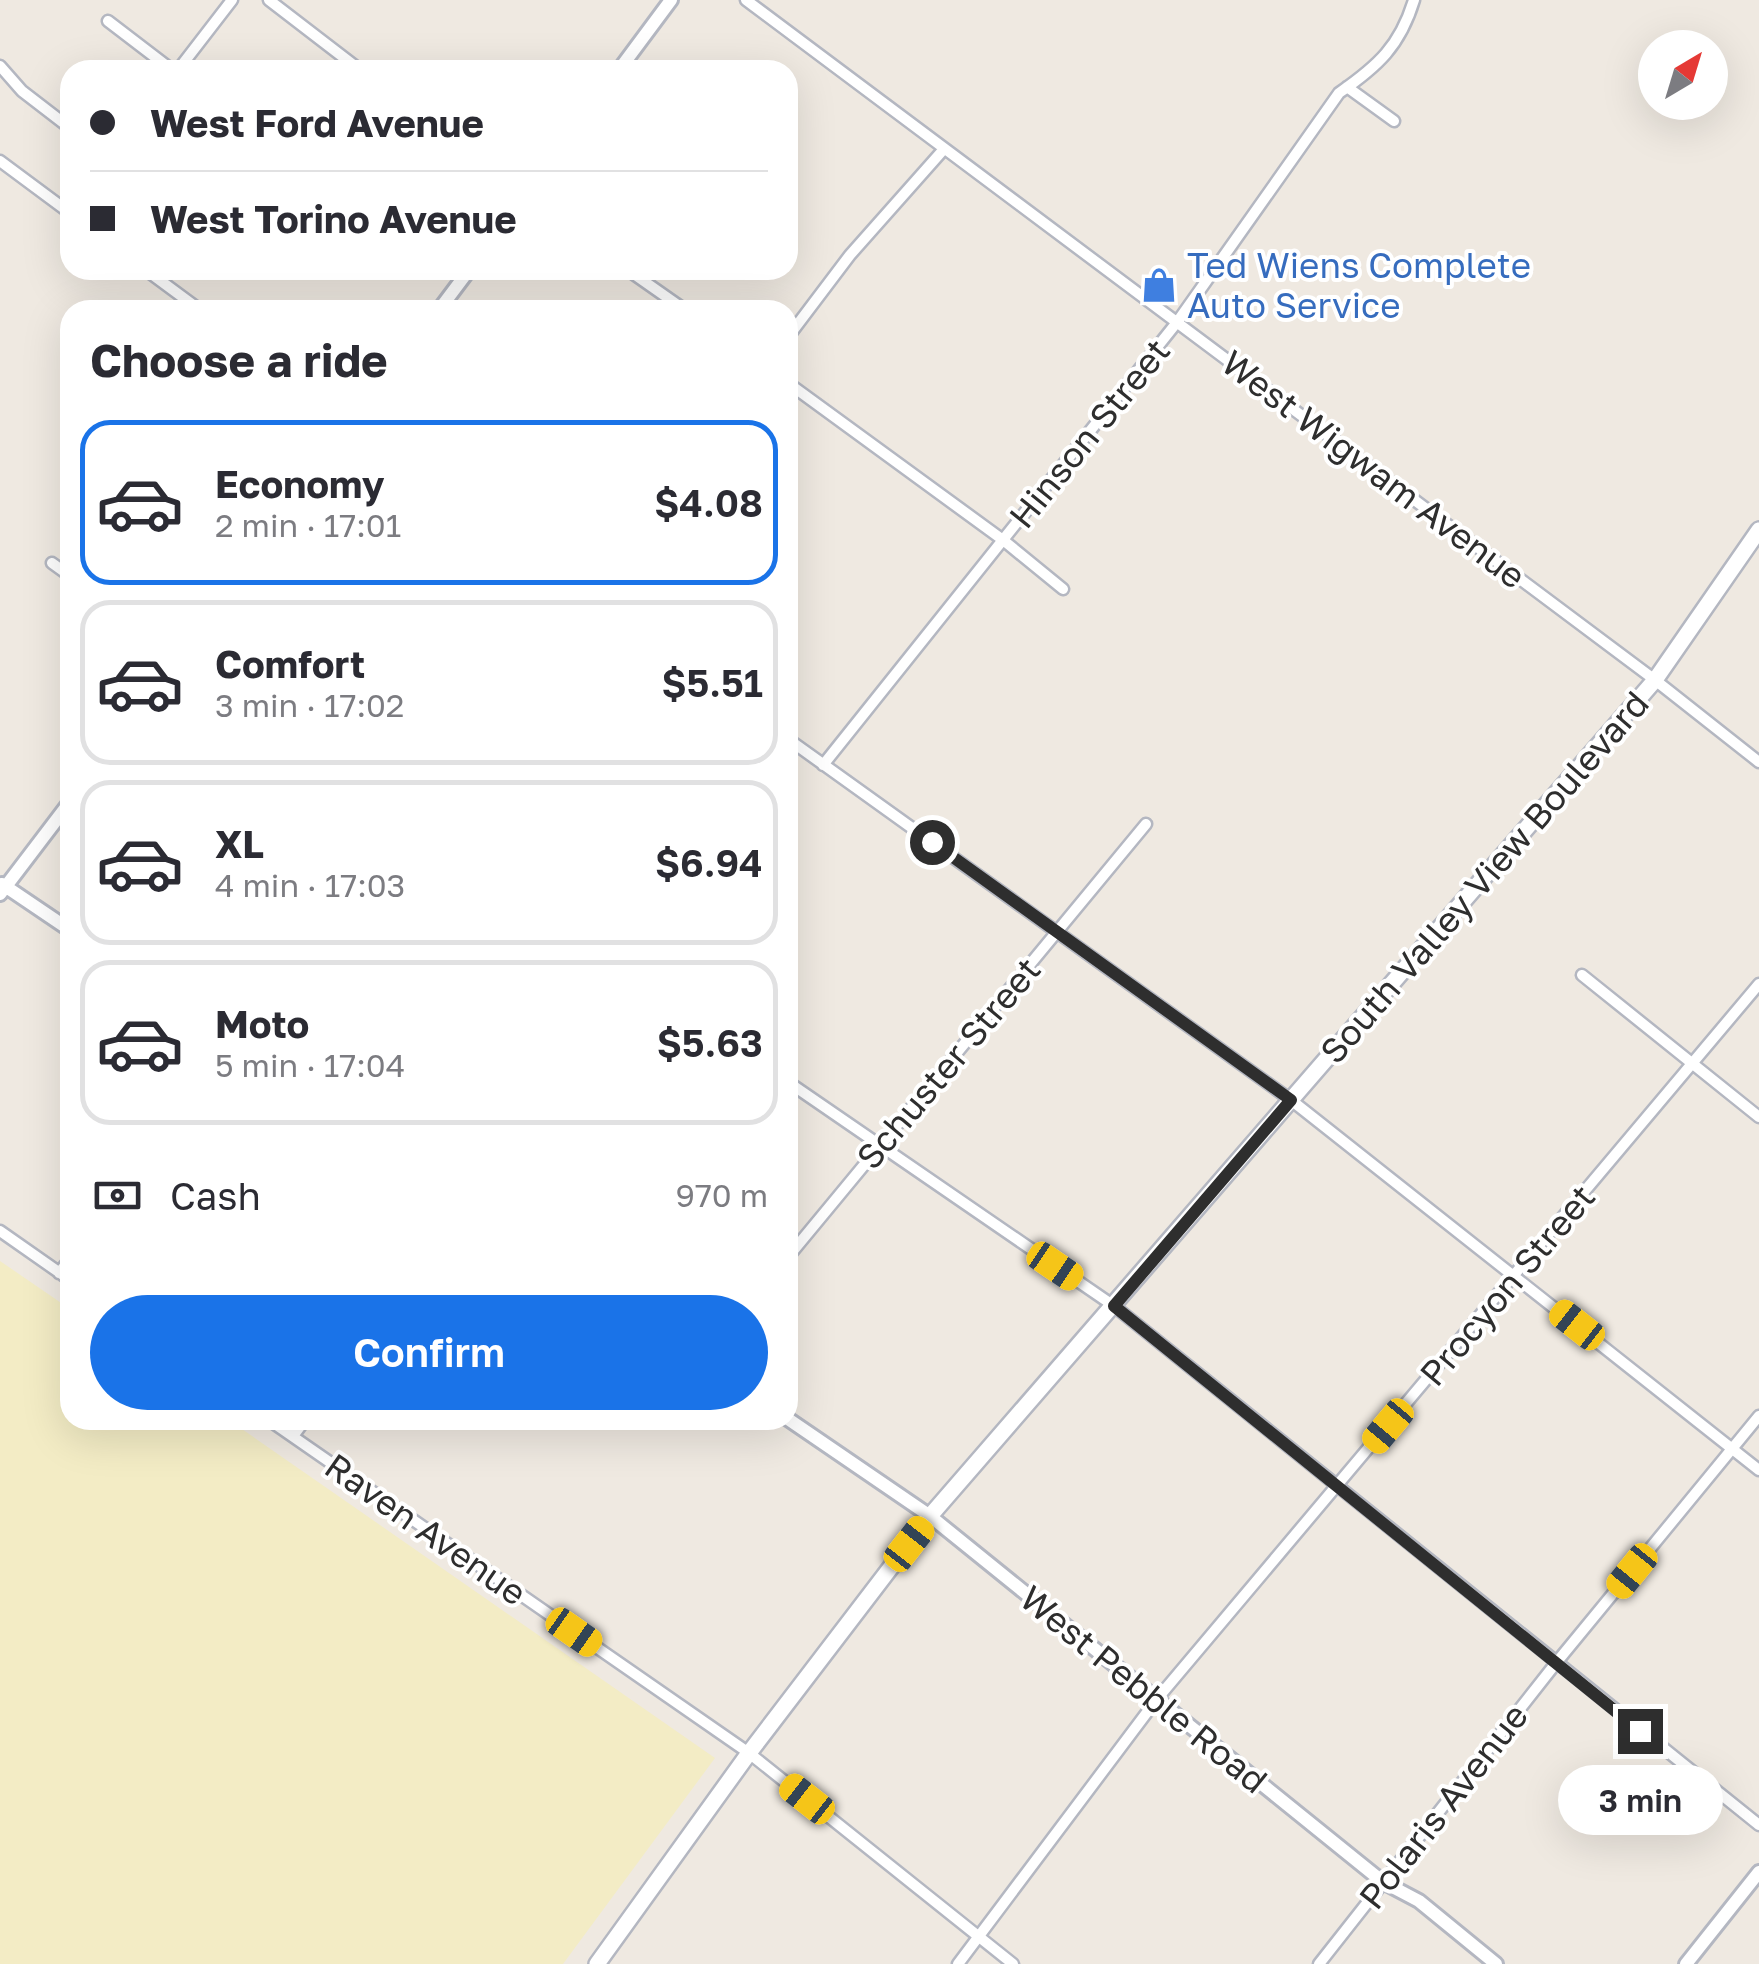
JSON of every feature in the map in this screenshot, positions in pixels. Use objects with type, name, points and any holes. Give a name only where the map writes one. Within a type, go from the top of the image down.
[{"type":"main road","name":"South Valley View Boulevard","points":[[598,1964],[749,1753],[930,1516],[1655,680],[1759,530]]},
{"type":"street","points":[[183,60],[232,0]]},
{"type":"street","points":[[268,0],[347,60]]},
{"type":"street","points":[[626,60],[671,0]]},
{"type":"street","name":"West Wigwam Avenue","points":[[746,0],[1178,321],[1759,762]]},
{"type":"street","name":"Hinson Street","points":[[823,765],[1178,321],[1339,93],[1374,70],[1390,51],[1408,22],[1414,0]]},
{"type":"street","points":[[108,21],[161,60]]},
{"type":"street","points":[[0,66],[22,92],[60,120]]},
{"type":"street","points":[[1347,87],[1394,121]]},
{"type":"street","points":[[798,324],[850,255],[944,149]]},
{"type":"street","points":[[0,160],[60,205]]},
{"type":"street","points":[[160,280],[186,300]]},
{"type":"street","points":[[446,300],[461,280]]},
{"type":"street","points":[[642,280],[671,300]]},
{"type":"street","points":[[798,390],[1063,589]]},
{"type":"street","points":[[52,563],[60,569]]},
{"type":"street","points":[[798,746],[1291,1100],[1759,1470]]},
{"type":"street","points":[[60,815],[2,888],[60,924]]},
{"type":"street","name":"Schuster Street","points":[[798,1244],[1146,824]]},
{"type":"street","points":[[1582,975],[1759,1118]]},
{"type":"street","name":"Procyon Street","points":[[958,1964],[1157,1699],[1759,984]]},
{"type":"street","points":[[798,1089],[1114,1306],[1759,1825]]},
{"type":"street","points":[[0,1231],[59,1273]]},
{"type":"street","name":"Polaris Avenue","points":[[1318,1964],[1556,1663],[1759,1416]]},
{"type":"street","name":"West Pebble Road","points":[[798,1426],[930,1516],[1383,1882],[1419,1901],[1496,1964]]},
{"type":"street","name":"Raven Avenue","points":[[284,1430],[749,1753],[1013,1964]]},
{"type":"street","points":[[293,1436],[298,1430]]},
{"type":"street","points":[[1686,1964],[1759,1872]]},
{"type":"sand","points":[[0,1261],[60,1302],[60,1430],[243,1430],[715,1758],[563,1964],[0,1964]]},
{"type":"place","name":"Ted Wiens Complete Auto Service","points":[[1159,285]]},
{"type":"route","points":[[932,842],[1291,1100],[1114,1306],[1640,1731]]}]
